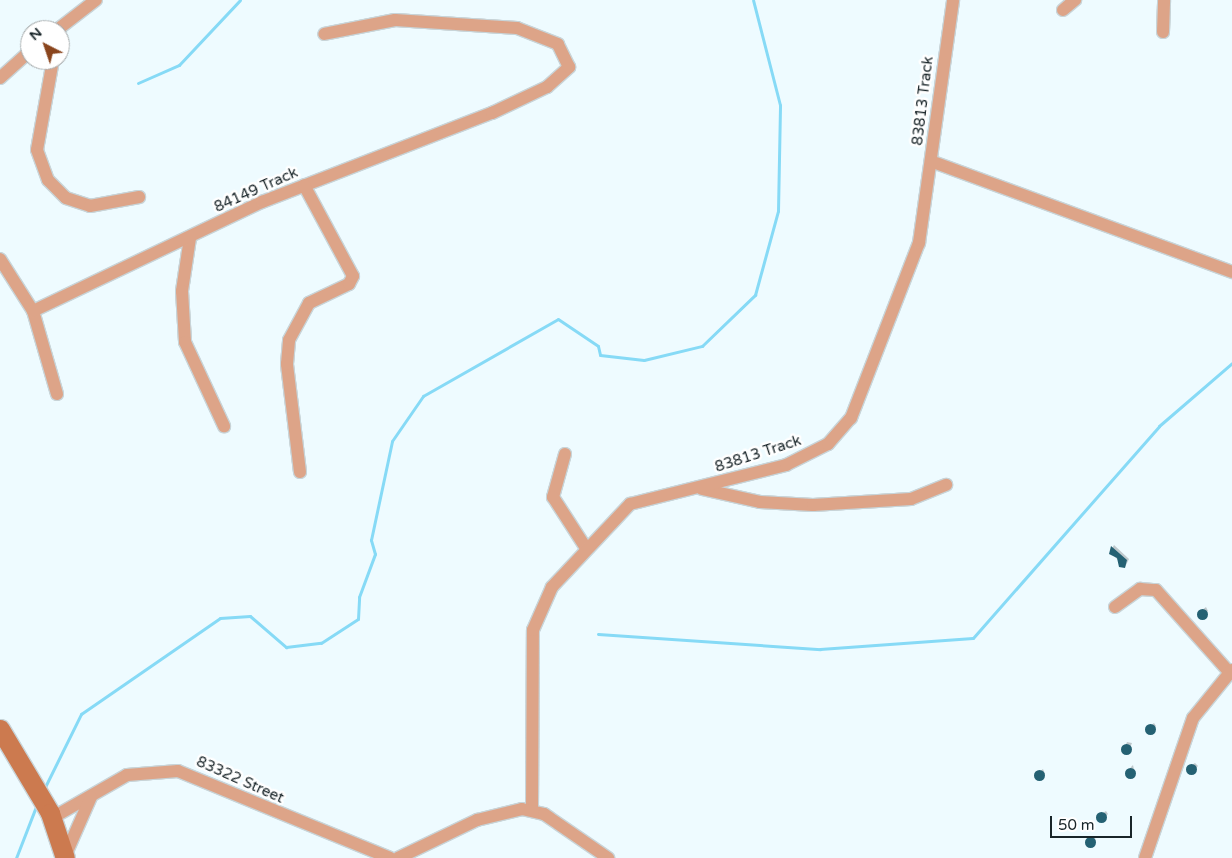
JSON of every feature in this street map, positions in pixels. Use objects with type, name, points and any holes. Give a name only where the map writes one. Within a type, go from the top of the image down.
[{"type":"street","points":[[70,20],[96,0]]},
{"type":"street","name":"83813 Track","points":[[532,809],[533,630],[544,598],[586,548],[630,504],[700,489],[806,457],[841,432],[867,384],[910,272],[925,220],[953,0]]},
{"type":"street","points":[[1063,10],[1075,0]]},
{"type":"street","points":[[1164,0],[1164,32]]},
{"type":"street","name":"84149 Track","points":[[33,311],[304,185],[492,113],[547,87],[569,66],[558,44],[516,28],[395,20],[360,24],[324,34]]},
{"type":"street","points":[[0,78],[20,60]]},
{"type":"street","points":[[51,70],[37,150],[46,175],[66,198],[90,206],[139,197]]},
{"type":"street","points":[[933,162],[1232,272]]},
{"type":"street","points":[[300,472],[286,364],[289,340],[309,303],[349,284],[353,276],[304,185]]},
{"type":"street","points":[[190,238],[182,291],[185,342],[224,426]]},
{"type":"street","points":[[0,259],[33,311],[57,394]]},
{"type":"street","points":[[565,454],[553,486],[553,497],[586,548]]},
{"type":"street","points":[[700,489],[760,502],[812,505],[911,499],[946,485]]},
{"type":"street","points":[[1115,606],[1140,589],[1156,590],[1230,671],[1193,718],[1144,858]]},
{"type":"street","points":[[0,729],[52,818],[65,857]]},
{"type":"street","name":"83322 Street","points":[[52,818],[127,775],[178,771],[390,858]]},
{"type":"street","points":[[65,857],[91,796]]},
{"type":"street","points":[[398,858],[496,813],[532,809],[608,858]]},
{"type":"building","points":[[1111,546],[1127,560],[1125,568],[1119,567],[1117,558],[1109,554]]},
{"type":"building","points":[[1202,608],[1208,614],[1202,620],[1196,614]]},
{"type":"building","points":[[1148,724],[1152,724],[1155,729],[1154,733],[1148,734],[1145,731],[1145,727]]},
{"type":"building","points":[[1126,743],[1132,749],[1126,755],[1120,749]]},
{"type":"building","points":[[1191,763],[1197,769],[1191,775],[1185,769]]},
{"type":"building","points":[[1130,767],[1136,773],[1130,779],[1124,773]]},
{"type":"building","points":[[1039,769],[1045,775],[1039,781],[1033,775]]},
{"type":"building","points":[[1101,811],[1107,817],[1101,823],[1095,817]]},
{"type":"building","points":[[1090,836],[1096,842],[1090,848],[1084,842]]},
{"type":"waterway","points":[[138,83],[179,65],[240,0]]},
{"type":"waterway","points":[[44,789],[81,714],[220,618],[250,616],[286,647],[321,643],[358,619],[359,597],[375,554],[371,540],[392,441],[423,396],[558,319],[598,346],[600,355],[644,360],[702,346],[755,295],[778,211],[780,105],[753,0]]},
{"type":"waterway","points":[[598,634],[820,649],[973,638],[1159,426],[1232,363]]},
{"type":"waterway","points":[[16,858],[35,809]]}]
